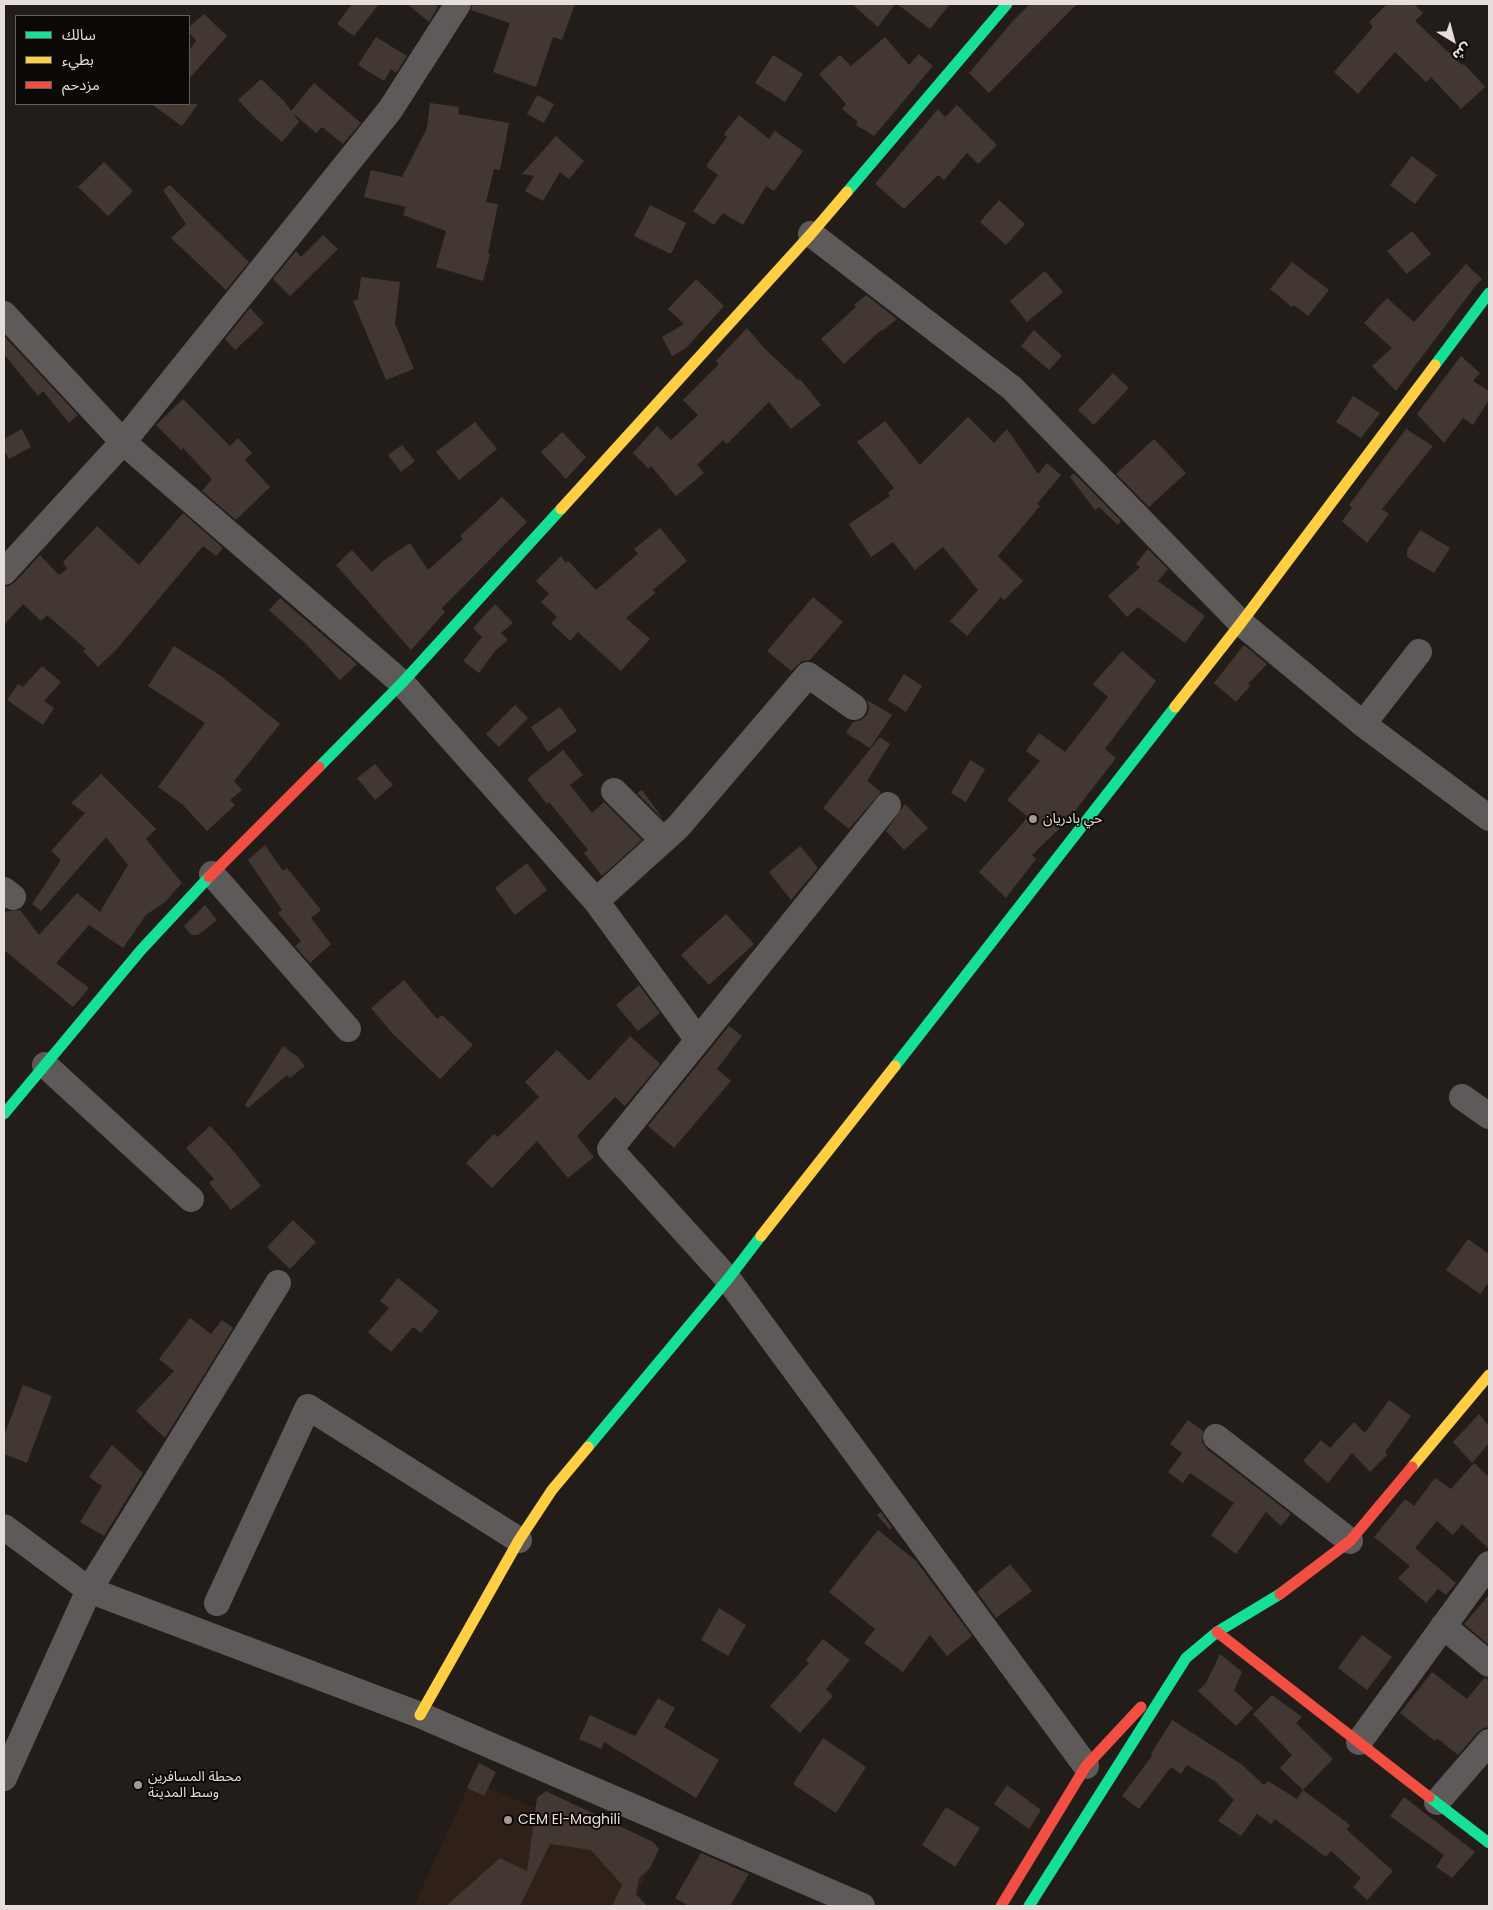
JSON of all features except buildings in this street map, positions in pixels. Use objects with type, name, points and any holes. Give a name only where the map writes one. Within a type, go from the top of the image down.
[{"type":"street","points":[[4,572],[123,442],[390,110],[458,4]]},
{"type":"street","points":[[4,1114],[140,950],[212,874],[402,684],[811,234],[1007,4]]},
{"type":"street","points":[[811,234],[1012,388],[1241,623],[1363,724],[1489,818]]},
{"type":"street","points":[[420,1715],[519,1540],[552,1490],[728,1279],[1241,623],[1489,293]]},
{"type":"street","points":[[4,314],[123,442],[402,684],[596,901],[698,1040]]},
{"type":"street","points":[[1363,724],[1419,652]]},
{"type":"street","points":[[596,901],[678,826],[705,797],[808,675],[854,708]]},
{"type":"street","points":[[614,791],[663,840]]},
{"type":"street","points":[[888,805],[610,1149],[728,1279],[1086,1766]]},
{"type":"street","points":[[212,874],[348,1029]]},
{"type":"street","points":[[45,1065],[192,1199]]},
{"type":"street","points":[[1462,1097],[1489,1116]]},
{"type":"street","points":[[4,1778],[89,1590],[278,1282]]},
{"type":"street","points":[[1001,1906],[1086,1766],[1186,1658],[1217,1632],[1288,1590],[1350,1541],[1489,1376]]},
{"type":"street","points":[[217,1602],[308,1407],[519,1540]]},
{"type":"street","points":[[1216,1437],[1350,1541]]},
{"type":"street","points":[[4,1527],[89,1590],[420,1715],[862,1906]]},
{"type":"street","points":[[1359,1742],[1489,1564]]},
{"type":"street","points":[[1443,1626],[1489,1664]]},
{"type":"street","points":[[1217,1632],[1489,1842]]},
{"type":"street","points":[[1029,1906],[1186,1658]]},
{"type":"street","points":[[1437,1802],[1489,1742]]},
{"type":"shaded area","name":"CEM El-Maghili","points":[[471,1780],[653,1860],[632,1906],[414,1906]]},
{"type":"traffic: fast","points":[[847,192],[1007,4]]},
{"type":"traffic: fast","points":[[1435,365],[1489,293]]},
{"type":"traffic: fast","points":[[319,767],[402,683],[561,509]]},
{"type":"traffic: fast","points":[[895,1066],[1175,707]]},
{"type":"traffic: fast","points":[[4,1114],[141,950],[209,877]]},
{"type":"traffic: fast","points":[[588,1447],[728,1279],[761,1236]]},
{"type":"traffic: fast","points":[[1029,1906],[1186,1658],[1217,1632],[1280,1594]]},
{"type":"traffic: fast","points":[[1429,1797],[1489,1843]]},
{"type":"traffic: slow","points":[[561,509],[847,192]]},
{"type":"traffic: slow","points":[[1175,707],[1241,623],[1435,365]]},
{"type":"traffic: slow","points":[[761,1236],[895,1066]]},
{"type":"traffic: slow","points":[[1412,1467],[1489,1375]]},
{"type":"traffic: slow","points":[[420,1715],[519,1540],[552,1490],[588,1447]]},
{"type":"traffic: jam","points":[[209,877],[319,767]]},
{"type":"traffic: jam","points":[[1280,1594],[1350,1541],[1412,1467]]},
{"type":"traffic: jam","points":[[1217,1632],[1429,1797]]},
{"type":"traffic: jam","points":[[1001,1906],[1086,1766],[1141,1707]]},
{"type":"place","name":"حي بادريان","points":[[1033,819]]},
{"type":"place","name":"محطة المسافرين وسط المدينة","points":[[138,1785]]},
{"type":"place","name":"CEM El-Maghili","points":[[508,1820]]}]
